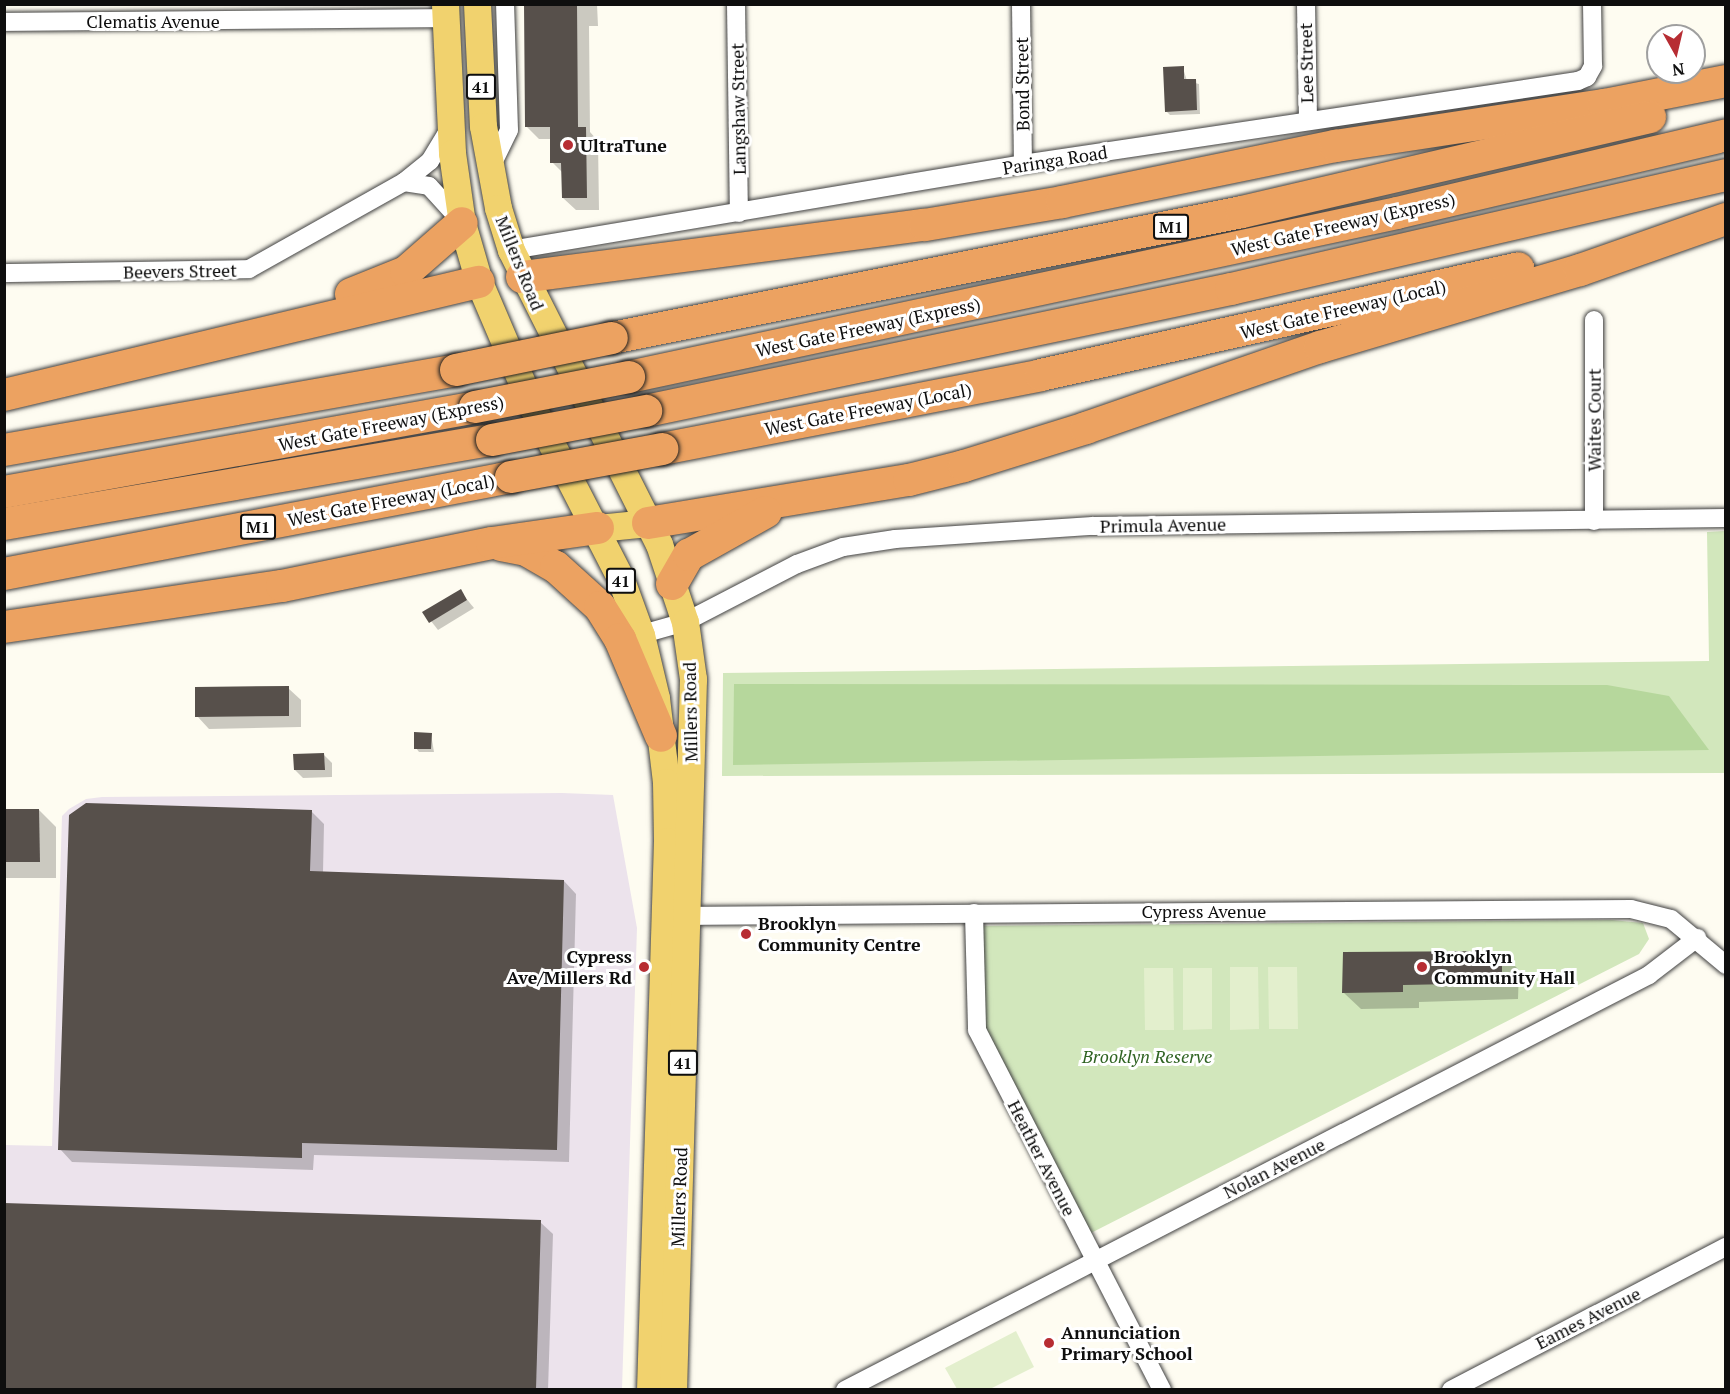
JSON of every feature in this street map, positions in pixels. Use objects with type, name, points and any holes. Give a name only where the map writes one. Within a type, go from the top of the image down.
[{"type":"highway","points":[[516,263],[1039,206],[1336,146],[1604,105],[1725,81]]},
{"type":"highway","name":"M1","points":[[4,450],[456,370],[1242,212],[1725,99]]},
{"type":"highway","name":"West Gate Freeway (Express)","points":[[4,492],[629,377],[1397,213],[1725,135]]},
{"type":"highway","name":"West Gate Freeway (Express)","points":[[4,524],[492,440],[646,411],[1231,289],[1725,175]]},
{"type":"highway","points":[[648,522],[909,480],[963,466],[1086,428],[1320,347],[1580,270],[1725,218]]},
{"type":"highway","name":"West Gate Freeway (Local)","points":[[4,574],[662,449],[1284,323],[1725,218]]},
{"type":"highway","points":[[104,370],[342,298],[406,272],[462,222]]},
{"type":"highway","points":[[4,395],[480,282]]},
{"type":"highway","points":[[672,584],[689,555],[788,501]]},
{"type":"highway","points":[[4,627],[282,586],[492,543],[598,528]]},
{"type":"highway","points":[[492,543],[526,550],[556,567],[631,637],[661,736]]},
{"type":"main road","name":"Millers Road","points":[[477,4],[483,126],[490,169],[516,263],[648,522],[685,622],[694,715],[676,916],[650,1389]]},
{"type":"main road","name":"41","points":[[446,11],[449,129],[462,222],[480,282],[532,406],[598,528],[631,637]]},
{"type":"main road","points":[[480,282],[516,263]]},
{"type":"main road","points":[[598,528],[648,522]]},
{"type":"main road","name":"Millers Road","points":[[661,736],[676,916],[673,1389]]},
{"type":"street","points":[[490,169],[509,130],[505,4]]},
{"type":"street","name":"Langshaw Street","points":[[736,4],[739,213]]},
{"type":"street","name":"Bond Street","points":[[1021,4],[1023,164]]},
{"type":"street","name":"Lee Street","points":[[1305,4],[1308,121]]},
{"type":"street","name":"Paringa Road","points":[[516,263],[640,230],[1023,164],[1572,82],[1587,77],[1593,66],[1592,4]]},
{"type":"street","name":"Clematis Avenue","points":[[4,22],[446,11]]},
{"type":"street","name":"Beevers Street","points":[[4,273],[249,269],[404,182],[430,161],[449,129]]},
{"type":"street","points":[[404,182],[429,186],[462,222]]},
{"type":"street","name":"Waites Court","points":[[1594,320],[1594,521]]},
{"type":"street","name":"Primula Avenue","points":[[631,637],[685,622],[797,564],[843,547],[895,539],[1093,525],[1725,518]]},
{"type":"street","name":"Cypress Avenue","points":[[676,916],[1631,909],[1671,919],[1725,965]]},
{"type":"street","name":"Heather Avenue","points":[[974,913],[977,1030],[1162,1389]]},
{"type":"street","name":"Nolan Avenue","points":[[845,1389],[1649,975],[1697,939]]},
{"type":"street","name":"Eames Avenue","points":[[1451,1389],[1725,1247]]},
{"type":"shaded area","points":[[562,793],[613,795],[637,928],[622,1389],[5,1390],[5,1145],[52,1146],[62,816],[86,799],[102,797]]},
{"type":"green space","points":[[1725,531],[1725,773],[722,776],[723,673],[1709,661],[1707,532]]},
{"type":"green space","points":[[734,684],[1607,685],[1669,696],[1709,750],[733,765]]},
{"type":"green space","name":"Brooklyn Reserve","points":[[1612,920],[1643,923],[1649,939],[1639,954],[1091,1233],[984,1026],[976,926]]},
{"type":"green space","points":[[1230,967],[1258,967],[1259,1029],[1230,1030]]},
{"type":"green space","points":[[1268,967],[1297,967],[1298,1029],[1269,1029]]},
{"type":"green space","points":[[1144,968],[1173,968],[1174,1030],[1145,1030]]},
{"type":"green space","points":[[1183,968],[1212,968],[1212,1029],[1183,1030]]},
{"type":"green space","points":[[1016,1331],[1034,1367],[990,1389],[957,1389],[945,1368]]},
{"type":"building","points":[[524,4],[577,4],[578,127],[586,127],[587,198],[562,198],[561,163],[550,163],[550,127],[525,127]]},
{"type":"building","points":[[1184,66],[1184,79],[1196,79],[1197,110],[1165,112],[1163,67]]},
{"type":"building","points":[[461,589],[467,600],[429,623],[422,612]]},
{"type":"building","points":[[289,686],[289,716],[195,717],[195,687]]},
{"type":"building","points":[[414,732],[432,733],[431,749],[414,749]]},
{"type":"building","points":[[324,753],[325,770],[294,770],[293,754]]},
{"type":"building","points":[[86,803],[312,810],[310,871],[564,880],[557,1150],[302,1143],[302,1158],[58,1150],[69,815]]},
{"type":"building","points":[[4,809],[39,809],[40,862],[4,862]]},
{"type":"building","name":"Brooklyn Community Hall","points":[[1502,951],[1502,983],[1403,985],[1403,992],[1342,993],[1343,952]]},
{"type":"building","points":[[4,1203],[541,1220],[536,1389],[4,1389]]},
{"type":"place","name":"UltraTune","points":[[568,145]]},
{"type":"place","name":"Brooklyn Community Centre","points":[[746,934]]},
{"type":"place","name":"Cypress Ave/Millers Rd","points":[[644,967]]},
{"type":"place","name":"Brooklyn Community Hall","points":[[1422,967]]},
{"type":"place","name":"Annunciation Primary School","points":[[1049,1343]]}]
